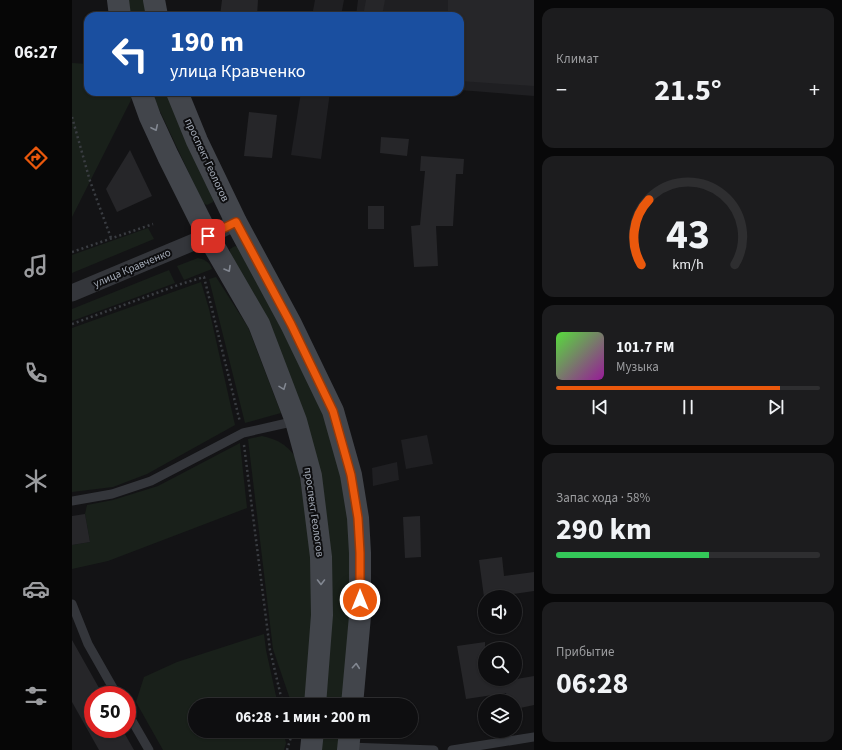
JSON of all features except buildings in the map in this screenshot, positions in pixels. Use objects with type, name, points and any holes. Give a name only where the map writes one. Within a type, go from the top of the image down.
[{"type":"main road","points":[[118,0],[120,12]]},
{"type":"main road","points":[[154,0],[156,12]]},
{"type":"main road","name":"проспект Геологов","points":[[142,96],[162,143],[208,236],[259,324],[296,421],[311,476],[321,557],[322,615],[316,698]]},
{"type":"main road","name":"проспект Геологов","points":[[179,96],[236,222],[291,324],[333,411],[351,475],[358,518],[360,553],[360,616],[353,698]]},
{"type":"main road","points":[[311,750],[312,738]]},
{"type":"street","name":"улица Кравченко","points":[[72,293],[208,236],[236,222]]},
{"type":"lane","points":[[72,501],[112,494],[151,481],[243,433],[296,421]]},
{"type":"lane","points":[[72,604],[88,644],[112,686]]},
{"type":"lane","points":[[136,728],[149,750]]},
{"type":"lane","points":[[452,750],[534,737]]},
{"type":"lane","points":[[349,743],[434,750]]},
{"type":"path","points":[[72,117],[90,181],[111,238]]},
{"type":"path","points":[[72,252],[153,224]]},
{"type":"path","points":[[287,750],[290,738]]},
{"type":"shaded area","points":[[128,0],[145,0],[146,12],[130,12]]},
{"type":"shaded area","points":[[315,0],[344,0],[342,12],[313,12]]},
{"type":"shaded area","points":[[358,0],[534,0],[534,96],[464,90],[464,12],[356,12]]},
{"type":"shaded area","points":[[72,63],[84,64],[84,96],[131,96],[132,98],[72,217]]},
{"type":"shaded area","points":[[153,96],[169,96],[213,195],[213,202],[207,205],[203,203]]},
{"type":"shaded area","points":[[300,96],[329,96],[321,159],[291,155]]},
{"type":"shaded area","points":[[148,228],[154,239],[72,273],[72,255]]},
{"type":"shaded area","points":[[235,246],[240,248],[326,413],[343,477],[353,554],[344,698],[323,698],[331,562],[230,254],[230,249]]},
{"type":"shaded area","points":[[198,258],[207,262],[212,269],[184,280],[177,266]]},
{"type":"shaded area","points":[[169,270],[175,283],[72,321],[72,309]]},
{"type":"shaded area","points":[[216,277],[248,327],[281,413],[245,423],[209,279]]},
{"type":"shaded area","points":[[201,282],[209,309],[235,425],[147,474],[113,487],[72,492],[72,328]]},
{"type":"shaded area","points":[[427,435],[433,464],[406,469],[401,440]]},
{"type":"shaded area","points":[[262,436],[273,439],[290,450],[297,459],[312,557],[312,614],[307,698],[290,698],[273,649],[248,439]]},
{"type":"shaded area","points":[[240,443],[247,508],[108,561],[72,569],[72,545],[90,542],[85,514],[87,505],[113,500],[158,486]]},
{"type":"shaded area","points":[[397,462],[399,480],[373,486],[372,468]]},
{"type":"shaded area","points":[[264,634],[276,698],[188,698],[188,738],[285,738],[286,743],[284,750],[163,750],[136,702],[144,677],[177,662]]},
{"type":"shaded area","points":[[319,738],[340,738],[338,750],[318,750]]},
{"type":"route","points":[[208,236],[236,222],[291,324],[333,411],[351,475],[358,518],[360,600]]}]
